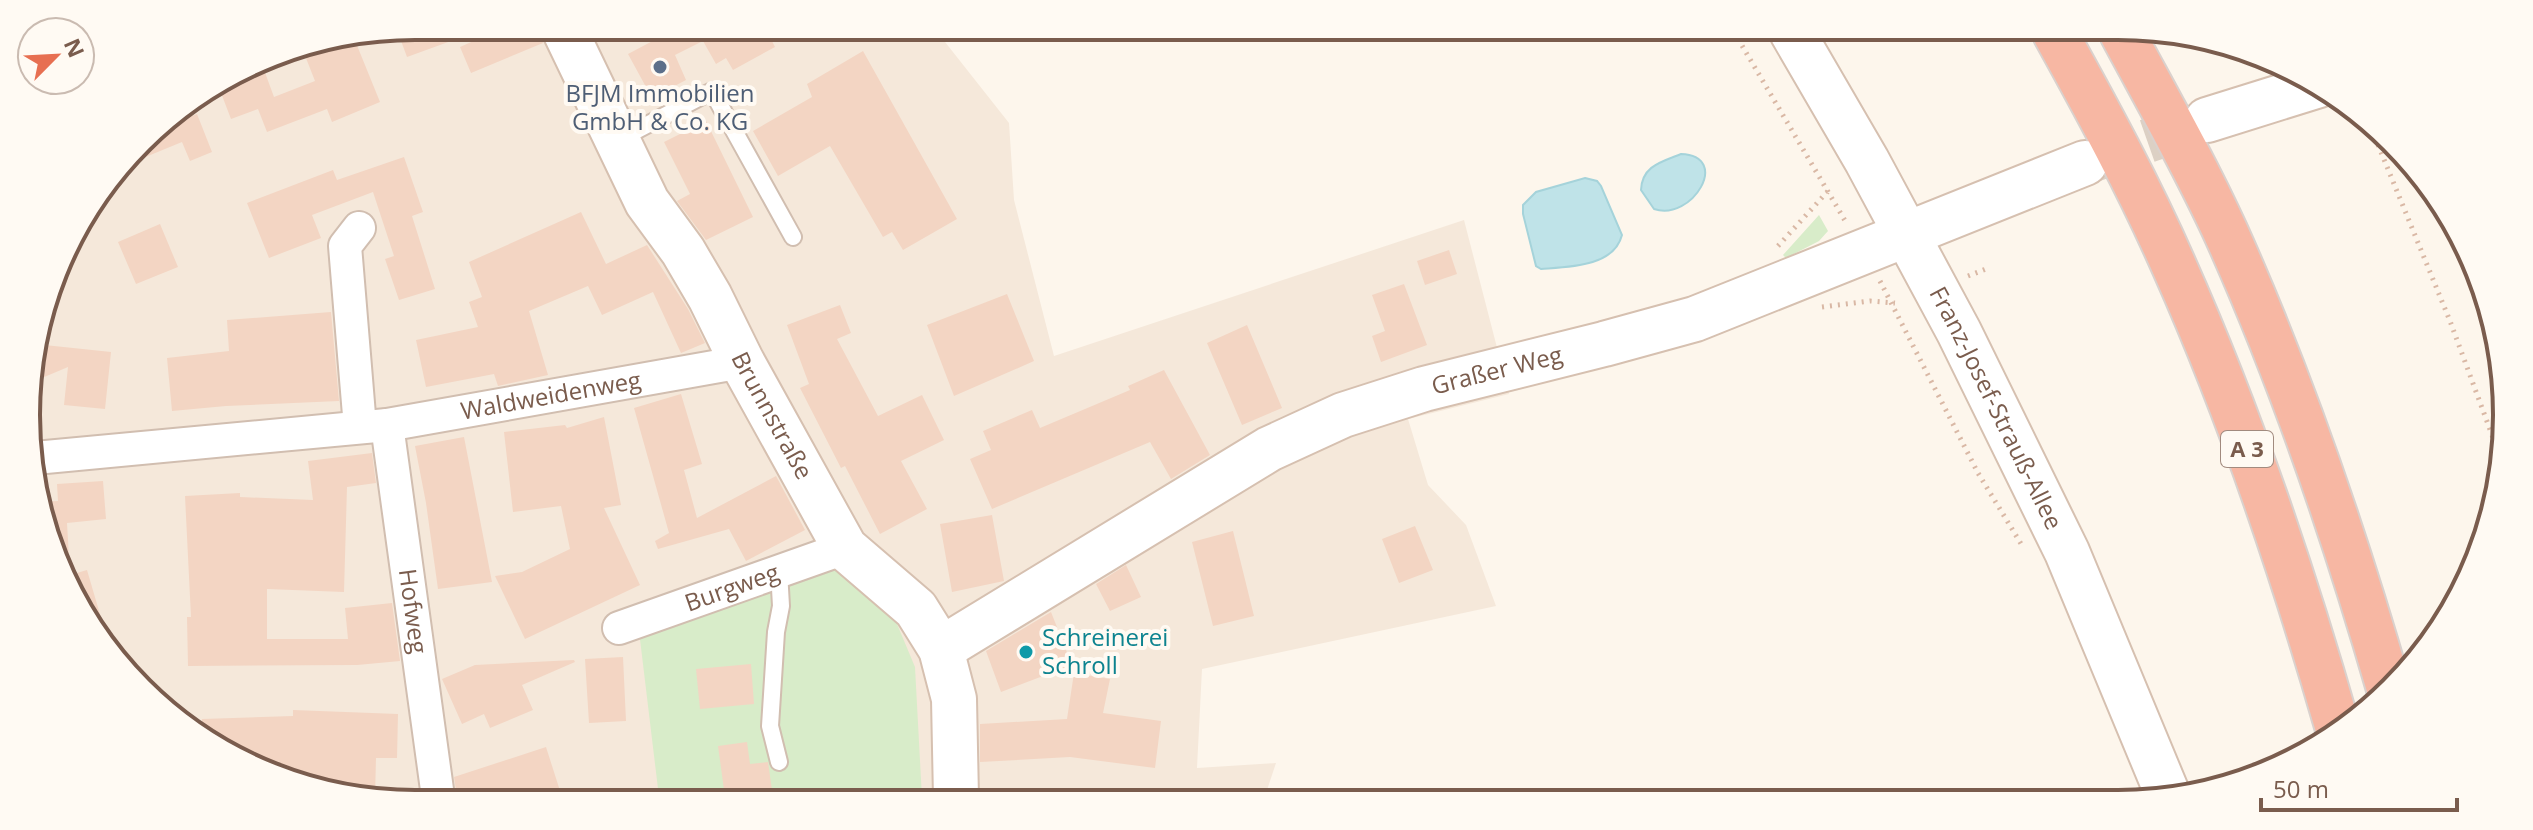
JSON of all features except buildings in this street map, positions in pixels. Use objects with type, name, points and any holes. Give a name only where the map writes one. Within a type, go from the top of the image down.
[{"type":"highway","name":"A 3","points":[[2059,40],[2107,127],[2174,264],[2275,523],[2335,720]]},
{"type":"highway","name":"A 3","points":[[2126,40],[2214,208],[2271,339],[2353,564],[2386,677]]},
{"type":"street","name":"Brunnstraße","points":[[569,40],[647,202],[683,251],[710,297],[742,362],[845,548],[916,609],[941,649],[954,699],[956,790]]},
{"type":"street","name":"Franz-Josef-Strauß-Allee","points":[[1797,40],[1908,234],[1959,332],[2067,552],[2165,787]]},
{"type":"street","points":[[2207,120],[2305,89]]},
{"type":"street","name":"Graßer Weg","points":[[941,649],[1269,449],[1343,415],[1424,389],[1695,319],[2085,163]]},
{"type":"street","points":[[359,228],[345,246],[373,426]]},
{"type":"street","name":"Waldweidenweg","points":[[42,457],[373,426],[742,362]]},
{"type":"street","name":"Hofweg","points":[[373,426],[437,790]]},
{"type":"street","name":"Burgweg","points":[[619,628],[845,548]]},
{"type":"lane","points":[[617,140],[712,91],[793,237]]},
{"type":"lane","points":[[779,571],[781,606],[776,632],[770,726],[779,762]]},
{"type":"path","points":[[1739,40],[1893,304],[1978,473],[2026,553]]},
{"type":"path","points":[[2378,146],[2450,321],[2492,435]]},
{"type":"shaded area","points":[[415,40],[943,40],[1009,123],[1014,200],[1054,356],[1464,220],[1509,394],[1408,419],[1428,485],[1466,525],[1496,606],[1202,669],[1197,768],[1276,763],[1267,790],[415,790],[342,783],[271,761],[207,727],[150,680],[103,623],[69,559],[47,488],[40,415],[47,342],[69,271],[90,227],[117,187],[168,133],[207,103],[249,79],[294,60],[366,43]]},
{"type":"green space","points":[[1819,215],[1828,231],[1819,241],[1786,258],[1783,255]]},
{"type":"green space","points":[[839,561],[897,624],[915,667],[922,790],[658,790],[639,631]]},
{"type":"water","points":[[1681,154],[1696,157],[1704,165],[1705,176],[1701,187],[1693,198],[1681,206],[1668,210],[1654,209],[1641,190],[1645,175],[1654,166]]},
{"type":"water","points":[[1585,178],[1597,181],[1601,186],[1622,235],[1617,246],[1610,254],[1589,263],[1541,269],[1536,266],[1523,205],[1536,192]]},
{"type":"tunnel","points":[[2085,163],[2207,120]]},
{"type":"place","name":"BFJM Immobilien GmbH & Co. KG","points":[[660,67]]},
{"type":"place","name":"Schreinerei Schroll","points":[[1026,652]]}]
